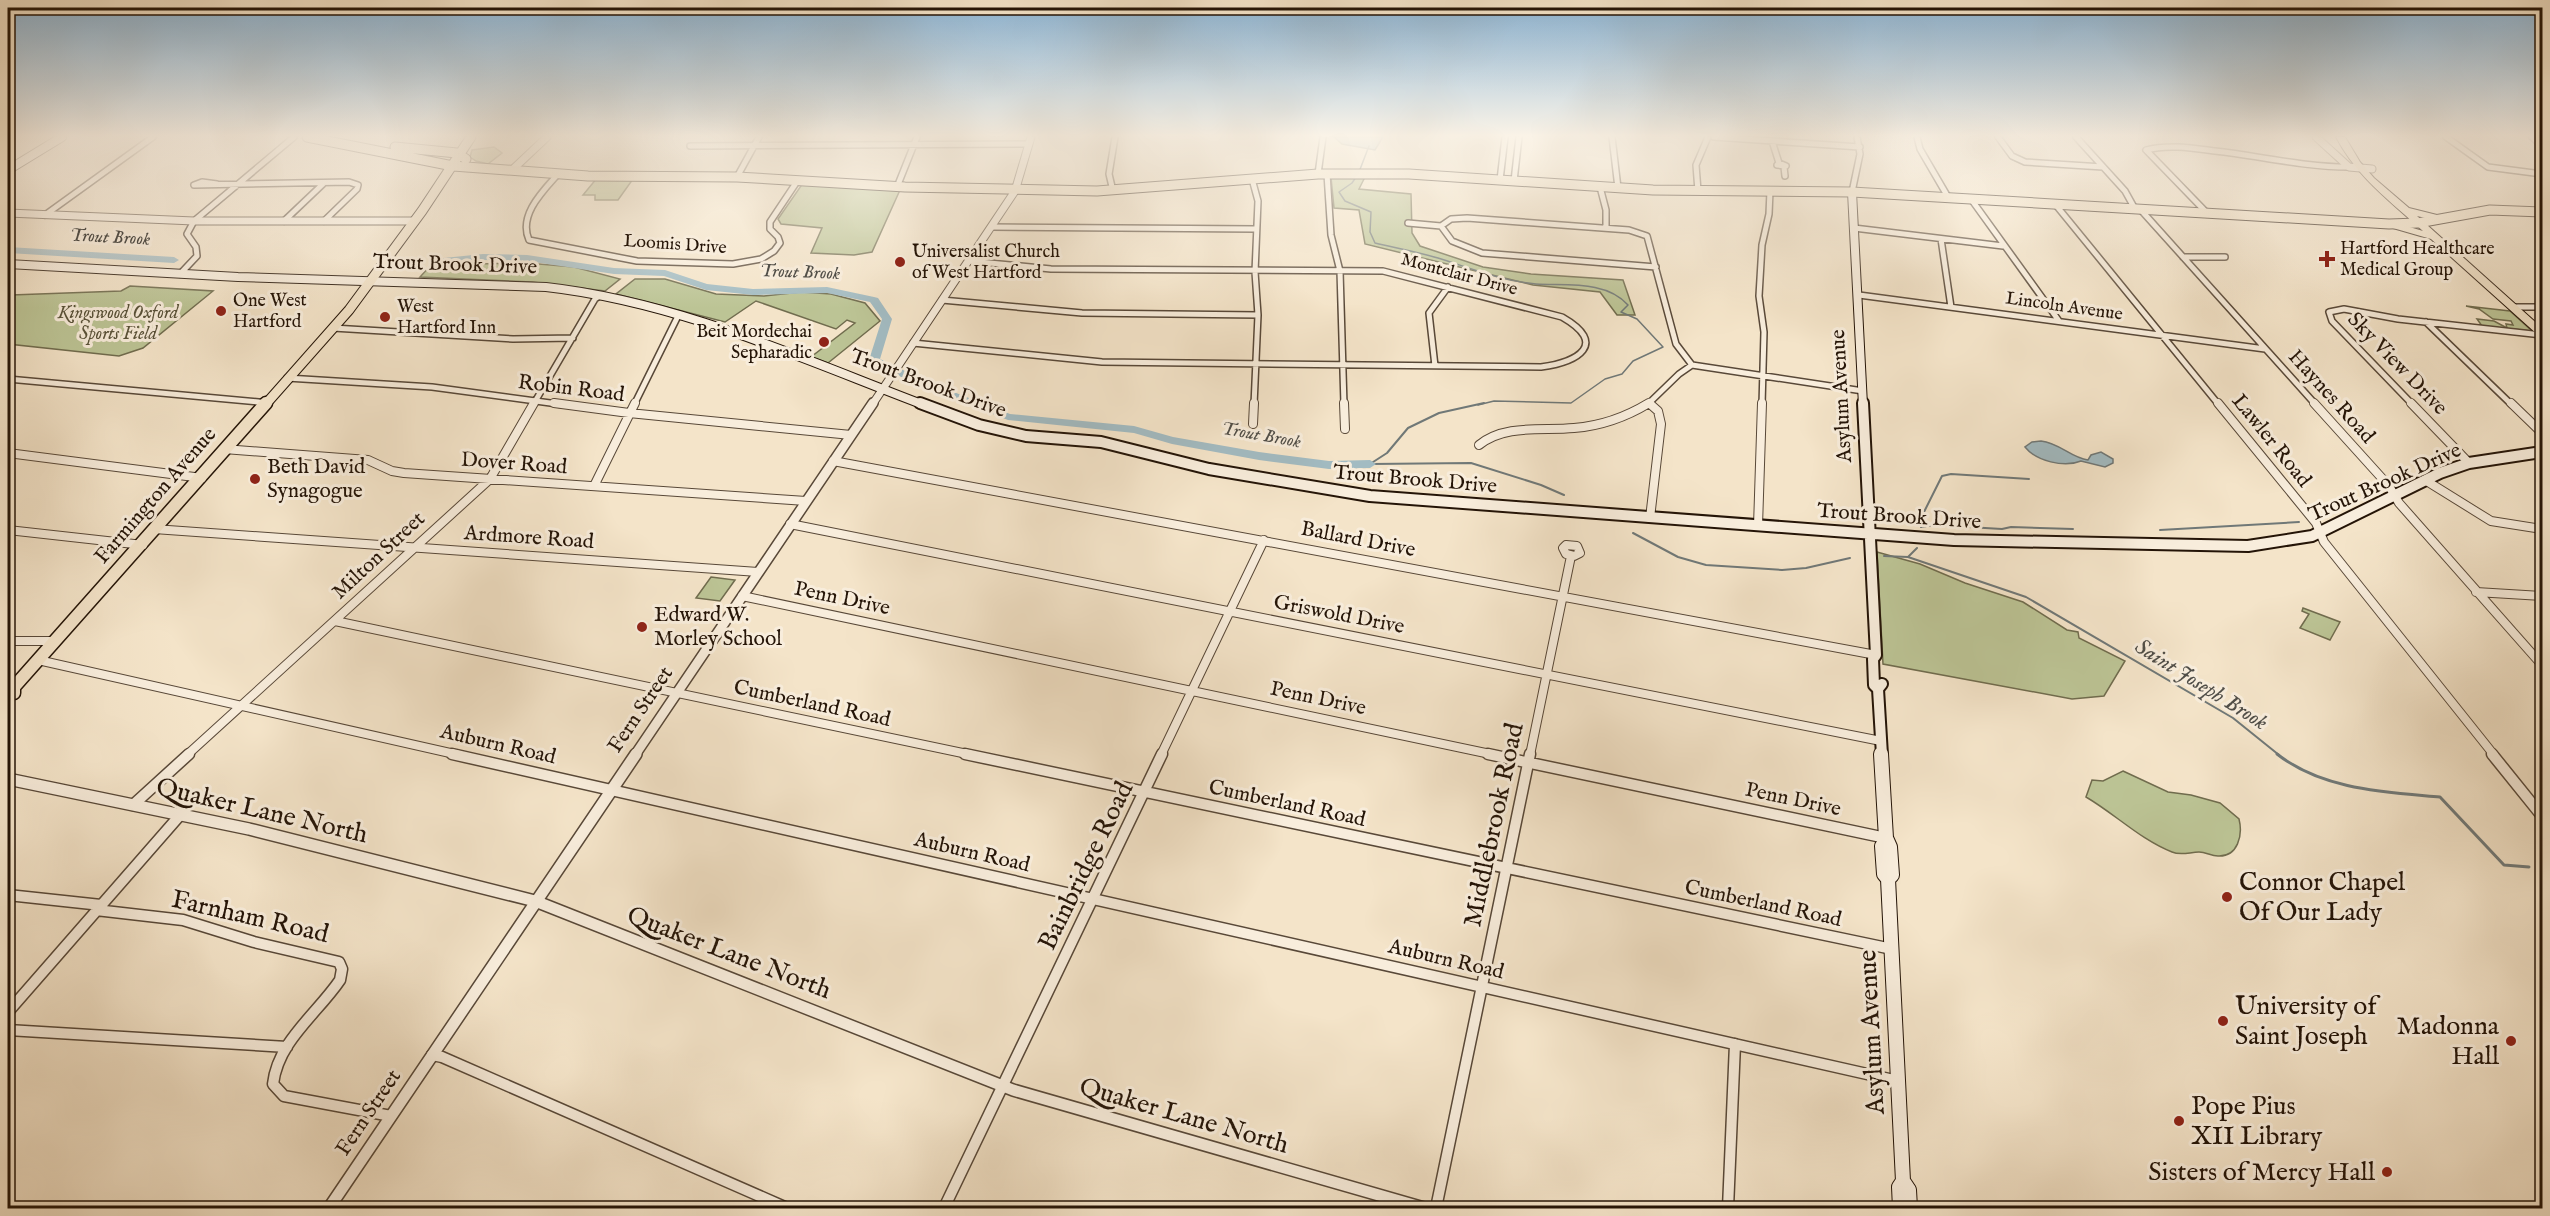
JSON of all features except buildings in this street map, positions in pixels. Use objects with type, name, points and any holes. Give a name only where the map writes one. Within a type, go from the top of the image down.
[{"type":"highway","points":[[2383,194],[2394,200],[2542,334]]},
{"type":"highway","points":[[2390,194],[2394,200]]},
{"type":"highway","points":[[2405,210],[2438,218],[2432,225],[2433,237]]},
{"type":"highway","points":[[2389,224],[2402,220],[2402,212],[2405,210]]},
{"type":"highway","points":[[2389,224],[2433,237]]},
{"type":"main road","name":"Farmington Avenue","points":[[10,696],[22,686],[58,641],[333,328],[372,280],[433,194]]},
{"type":"main road","name":"Asylum Avenue","points":[[1852,194],[1876,655],[1874,685],[1878,689],[1886,839],[1890,847],[1892,875],[1888,879],[1903,1181],[1909,1190],[1910,1209]]},
{"type":"main road","points":[[1886,194],[2389,224],[2418,223],[2494,210],[2542,212]]},
{"type":"main road","name":"Trout Brook Drive","points":[[8,264],[180,274],[546,287],[601,295],[679,314],[756,339],[1000,431],[1038,437],[1101,442],[1180,463],[1307,487],[1370,496],[1650,518],[1954,540],[2248,546],[2285,542],[2320,532],[2425,480],[2469,463],[2542,452]]},
{"type":"main road","name":"Asylum Avenue","points":[[1900,1209],[1899,1187],[1903,1181]]},
{"type":"street","points":[[45,215],[74,194]]},
{"type":"street","points":[[180,274],[197,256],[196,247],[187,234],[194,221],[225,194]]},
{"type":"street","points":[[284,221],[313,194]]},
{"type":"street","points":[[324,221],[350,194]]},
{"type":"street","name":"Loomis Drive","points":[[541,194],[532,205],[526,233],[529,240],[637,261],[675,263],[740,263],[768,256],[780,243],[769,225],[770,222],[789,194]]},
{"type":"street","name":"Fern Street","points":[[329,1209],[1014,194]]},
{"type":"street","points":[[1253,424],[1258,315],[1255,270],[1258,201],[1256,194]]},
{"type":"street","points":[[1325,194],[1331,235],[1340,271],[1345,429]]},
{"type":"street","points":[[1602,194],[1606,210],[1606,228]]},
{"type":"street","points":[[1758,526],[1764,332],[1759,296],[1762,245],[1769,214],[1770,194]]},
{"type":"street","name":"Haynes Road","points":[[2126,194],[2137,209],[2389,486],[2476,592],[2542,665]]},
{"type":"street","points":[[2189,194],[2207,213]]},
{"type":"street","points":[[2187,212],[2192,206],[2192,197]]},
{"type":"street","points":[[1971,199],[2058,321]]},
{"type":"street","name":"Lawler Road","points":[[2055,204],[2316,523],[2324,542],[2542,816]]},
{"type":"street","points":[[8,213],[194,221],[414,221]]},
{"type":"street","points":[[1408,223],[1441,226],[1451,219],[1467,218],[1637,231],[1647,236],[1676,344],[1692,365]]},
{"type":"street","points":[[1441,226],[1444,234],[1455,244],[1482,253],[1656,267]]},
{"type":"street","points":[[992,227],[1257,229]]},
{"type":"street","points":[[1854,228],[2003,246]]},
{"type":"street","points":[[1941,239],[1951,307]]},
{"type":"street","points":[[2183,257],[2225,257]]},
{"type":"street","name":"Montclair Drive","points":[[913,343],[1102,363],[1435,366],[1557,365],[1577,358],[1587,345],[1586,336],[1581,329],[1562,317],[1383,271],[1051,268],[969,261]]},
{"type":"street","points":[[1435,366],[1430,313],[1435,302],[1449,287]]},
{"type":"street","name":"Milton Street","points":[[133,805],[490,479],[595,299],[601,295]]},
{"type":"street","name":"Lincoln Avenue","points":[[1859,295],[2265,349]]},
{"type":"street","points":[[942,300],[1082,313],[1258,315]]},
{"type":"street","points":[[2513,307],[2542,307]]},
{"type":"street","name":"Sky View Drive","points":[[2469,463],[2332,321],[2329,314],[2333,310],[2344,309],[2426,322],[2542,334]]},
{"type":"street","points":[[594,486],[679,314]]},
{"type":"street","points":[[2426,322],[2542,433]]},
{"type":"street","points":[[333,328],[513,339],[573,338]]},
{"type":"street","points":[[1479,445],[1489,437],[1501,432],[1594,427],[1622,417],[1649,403],[1680,372],[1692,365],[1863,391]]},
{"type":"street","name":"Robin Road","points":[[289,378],[432,387],[629,413],[851,435]]},
{"type":"street","points":[[8,379],[267,403]]},
{"type":"street","points":[[1649,403],[1658,411],[1661,424],[1650,518]]},
{"type":"street","name":"Dover Road","points":[[227,449],[368,460],[377,462],[392,472],[806,501]]},
{"type":"street","points":[[8,453],[201,478]]},
{"type":"street","name":"Ballard Drive","points":[[833,461],[1876,655]]},
{"type":"street","points":[[2425,480],[2491,521],[2542,530]]},
{"type":"street","name":"Griswold Drive","points":[[790,524],[1881,741]]},
{"type":"street","name":"Ardmore Road","points":[[157,528],[758,572]]},
{"type":"street","points":[[8,530],[143,545]]},
{"type":"street","name":"Bainbridge Road","points":[[944,1209],[1264,540]]},
{"type":"street","name":"Middlebrook Road","points":[[1436,1209],[1571,556]]},
{"type":"street","points":[[2476,592],[2542,596]]},
{"type":"street","name":"Penn Drive","points":[[742,596],[1886,839]]},
{"type":"street","name":"Cumberland Road","points":[[335,621],[1892,949]]},
{"type":"street","points":[[8,641],[58,641]]},
{"type":"street","name":"Auburn Road","points":[[42,660],[1898,1081]]},
{"type":"street","name":"Quaker Lane North","points":[[8,779],[249,828],[535,901],[1003,1085],[1424,1209]]},
{"type":"street","points":[[8,1012],[182,814]]},
{"type":"street","points":[[8,895],[99,907]]},
{"type":"street","name":"Farnham Road","points":[[99,907],[183,920],[254,942],[339,962],[342,974],[336,987],[287,1047],[279,1060],[273,1079],[278,1092],[284,1096],[391,1116]]},
{"type":"street","points":[[8,1030],[287,1047]]},
{"type":"street","points":[[1728,1209],[1735,1044]]},
{"type":"street","points":[[432,1055],[442,1057],[787,1209]]},
{"type":"green space","points":[[622,194],[618,200],[595,200],[595,195],[583,195]]},
{"type":"green space","points":[[796,194],[898,194],[872,252],[854,255],[811,253],[822,228],[781,224],[778,219]]},
{"type":"green space","points":[[1333,194],[1411,194],[1412,233],[1420,246],[1483,267],[1531,274],[1623,280],[1635,315],[1617,315],[1600,292],[1533,285],[1365,244],[1359,210],[1334,208]]},
{"type":"green space","points":[[527,263],[574,267],[620,279],[605,291],[532,282],[420,277],[431,265]]},
{"type":"green space","points":[[635,279],[665,279],[716,294],[764,296],[801,292],[831,294],[865,303],[880,321],[828,363],[811,357],[855,323],[847,320],[836,329],[756,301],[725,322],[616,294]]},
{"type":"green space","name":"Kingswood Oxford Sports Field","points":[[130,286],[213,291],[143,348],[119,356],[8,344],[8,296],[121,291]]},
{"type":"green space","points":[[2466,306],[2510,311],[2532,331],[2482,326],[2477,319],[2494,321],[2507,328],[2506,324],[2513,325],[2511,321],[2493,319],[2479,309]]},
{"type":"green space","points":[[1877,552],[1920,564],[1965,583],[2023,602],[2067,630],[2078,632],[2079,638],[2125,661],[2104,696],[2072,699],[1883,664]]},
{"type":"green space","points":[[711,577],[735,580],[720,601],[696,598]]},
{"type":"green space","points":[[2303,608],[2340,622],[2330,640],[2300,628],[2309,614],[2302,611]]},
{"type":"green space","points":[[2123,771],[2168,792],[2191,795],[2220,803],[2239,819],[2238,844],[2230,853],[2218,856],[2202,852],[2175,853],[2150,841],[2086,797],[2092,780],[2103,781]]},
{"type":"water","points":[[2032,442],[2048,442],[2082,459],[2088,460],[2091,455],[2101,452],[2113,459],[2113,463],[2105,467],[2081,461],[2067,464],[2051,462],[2036,456],[2025,447]]},
{"type":"waterway","name":"Trout Brook","points":[[1340,194],[1345,201],[1371,212],[1370,232],[1375,243],[1430,256],[1511,280],[1536,284],[1585,286],[1609,291],[1628,305],[1621,312],[1637,319],[1663,347],[1633,361],[1622,374],[1605,379],[1571,403],[1494,401],[1478,405]]},
{"type":"waterway","name":"Trout Brook","points":[[8,250],[174,260]]},
{"type":"waterway","name":"Trout Brook","points":[[434,262],[483,257],[527,258],[614,271],[665,273],[706,287],[753,292],[827,290],[874,300],[887,319],[874,360],[924,384],[1008,417],[1134,430],[1172,440],[1259,456],[1329,465],[1370,464]]},
{"type":"waterway","name":"Trout Brook","points":[[1370,464],[1387,453],[1408,428],[1439,413],[1484,403]]},
{"type":"waterway","points":[[1371,464],[1471,463],[1541,485],[1564,495]]},
{"type":"waterway","points":[[1922,525],[1924,512],[1942,476],[1951,474],[2029,479]]},
{"type":"waterway","points":[[2160,530],[2299,522]]},
{"type":"waterway","points":[[1921,527],[1934,525],[2002,529],[2011,527],[2073,529]]},
{"type":"waterway","points":[[1633,533],[1678,557],[1706,565],[1782,570],[1806,568],[1850,558]]},
{"type":"waterway","points":[[1908,557],[1917,548]]},
{"type":"waterway","name":"Trout Brook","points":[[1884,556],[1908,557]]},
{"type":"waterway","name":"Saint Joseph Brook","points":[[1908,557],[2026,597],[2233,718],[2279,755]]},
{"type":"waterway","name":"Saint Joseph Brook","points":[[2277,754],[2295,766],[2334,782],[2376,791],[2440,797],[2504,865],[2529,867]]},
{"type":"place","name":"Hartford Healthcare Medical Group","points":[[2327,259]]},
{"type":"place","name":"Universalist Church of West Hartford","points":[[900,262]]},
{"type":"place","name":"One West Hartford","points":[[221,311]]},
{"type":"place","name":"West Hartford Inn","points":[[385,317]]},
{"type":"place","name":"Beit Mordechai Sepharadic","points":[[824,342]]},
{"type":"place","name":"Beth David Synagogue","points":[[255,479]]},
{"type":"place","name":"Edward W. Morley School","points":[[642,627]]},
{"type":"place","name":"Connor Chapel Of Our Lady","points":[[2227,897]]},
{"type":"place","name":"University of Saint Joseph","points":[[2223,1021]]},
{"type":"place","name":"Madonna Hall","points":[[2511,1041]]},
{"type":"place","name":"Pope Pius XII Library","points":[[2179,1121]]},
{"type":"place","name":"Sisters of Mercy Hall","points":[[2387,1172]]}]
